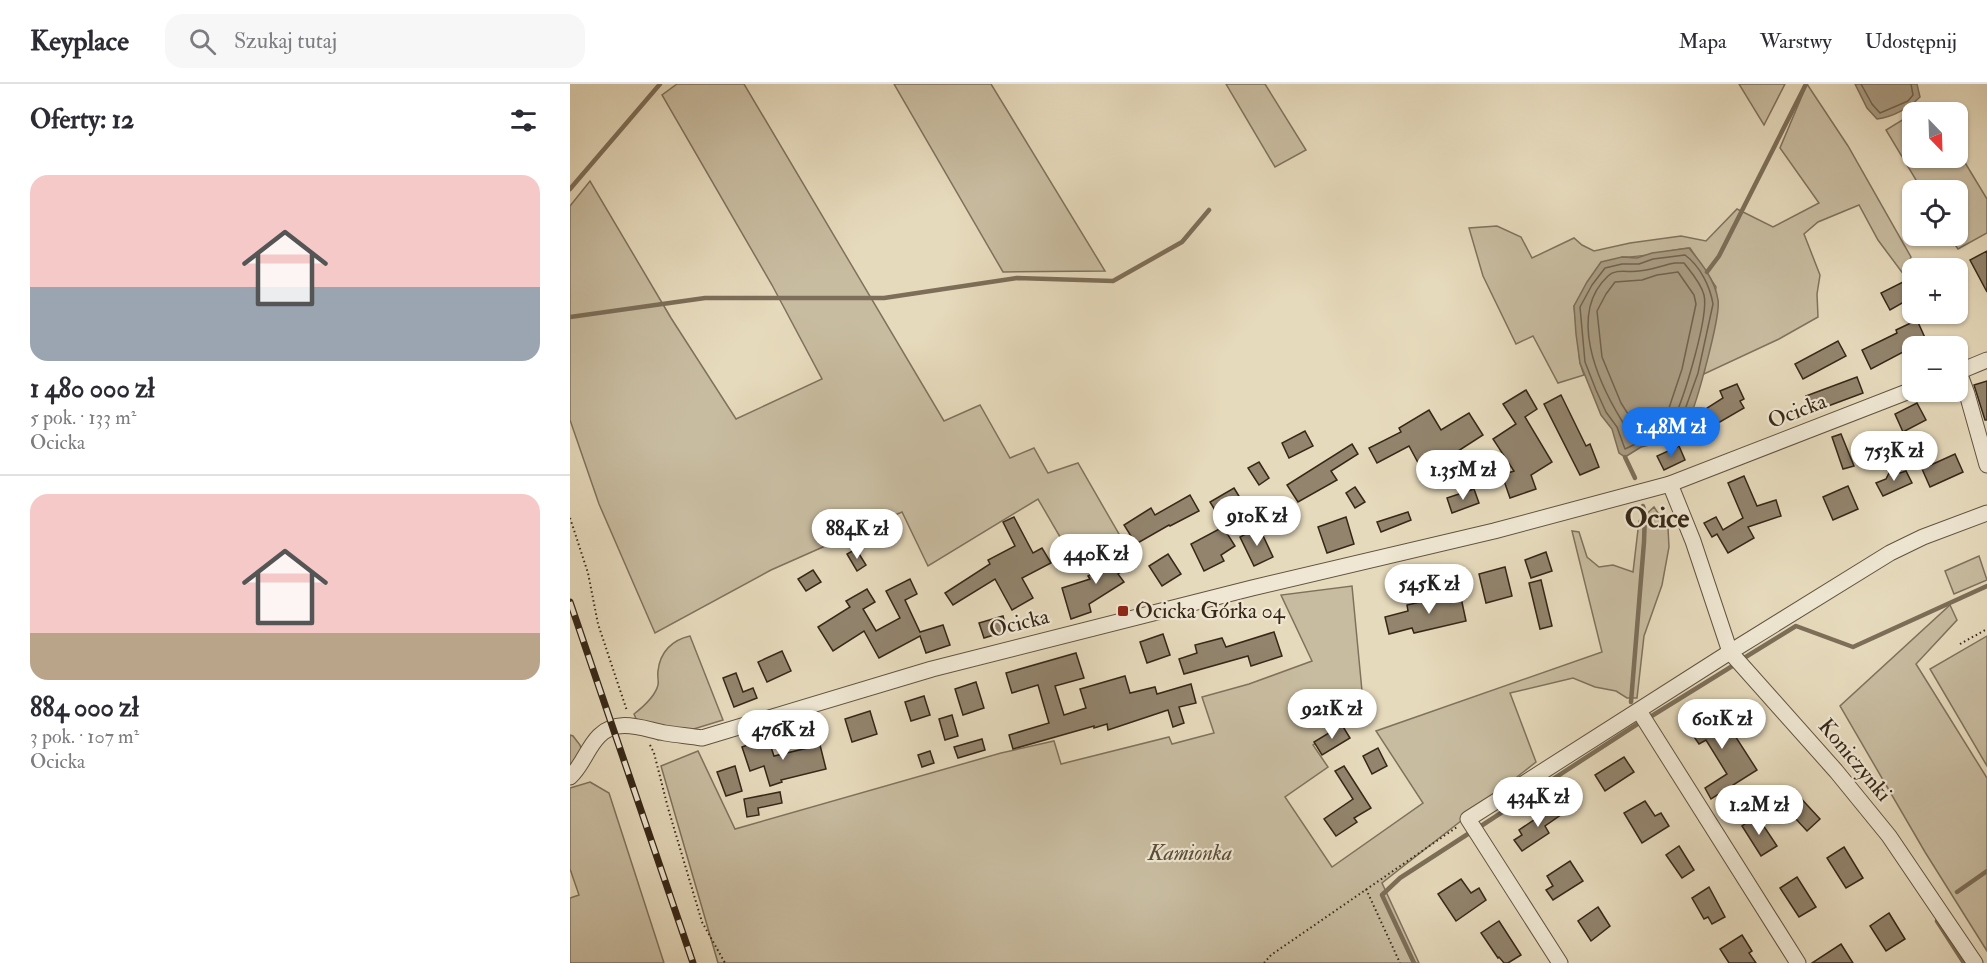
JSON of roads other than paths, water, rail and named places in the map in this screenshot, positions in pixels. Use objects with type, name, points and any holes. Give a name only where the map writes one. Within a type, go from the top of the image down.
[{"type":"street","points":[[1968,368],[1987,360]]},
{"type":"street","name":"Ocicka","points":[[570,777],[581,766],[599,736],[613,728],[632,725],[702,738],[944,666],[1252,588],[1494,531],[1670,484],[1902,394]]},
{"type":"street","points":[[1967,402],[1987,465]]},
{"type":"street","name":"Koniczynki","points":[[1670,484],[1693,541],[1730,652],[1836,771],[1889,836],[1975,963]]},
{"type":"street","points":[[1560,963],[1468,819],[1890,553],[1923,537],[1987,513]]},
{"type":"street","points":[[1639,711],[1798,963]]},
{"type":"water","points":[[1855,84],[1917,84],[1920,97],[1914,102],[1902,102],[1900,111],[1877,119],[1867,108]]},
{"type":"water","points":[[1689,248],[1711,279],[1718,300],[1712,341],[1692,412],[1683,427],[1664,432],[1649,445],[1625,457],[1619,453],[1612,429],[1601,415],[1580,363],[1574,306],[1601,262]]},
{"type":"waterway","points":[[570,189],[660,84]]},
{"type":"waterway","points":[[1707,272],[1719,256],[1806,84]]},
{"type":"waterway","points":[[570,317],[705,298],[884,298],[1017,278],[1113,281],[1182,242],[1209,210]]},
{"type":"waterway","points":[[1625,457],[1635,478]]},
{"type":"waterway","points":[[1631,702],[1644,542],[1645,513],[1643,506]]},
{"type":"waterway","points":[[1744,658],[1796,626],[1853,647],[1987,586]]},
{"type":"waterway","points":[[1650,717],[1734,665]]},
{"type":"waterway","points":[[1481,826],[1639,723]]},
{"type":"waterway","points":[[1414,963],[1382,895],[1400,878],[1471,832]]},
{"type":"waterway","points":[[1957,892],[1987,871]]},
{"type":"waterway","points":[[1938,918],[1937,921],[1964,963]]},
{"type":"railway","points":[[570,602],[693,963]]},
{"type":"place","name":"Ocicka Górka 04","points":[[1123,611]]},
{"type":"district","name":"Ocice","points":[[1657,518]]},
{"type":"park label","name":"Kamionka","points":[[1190,853]]}]
